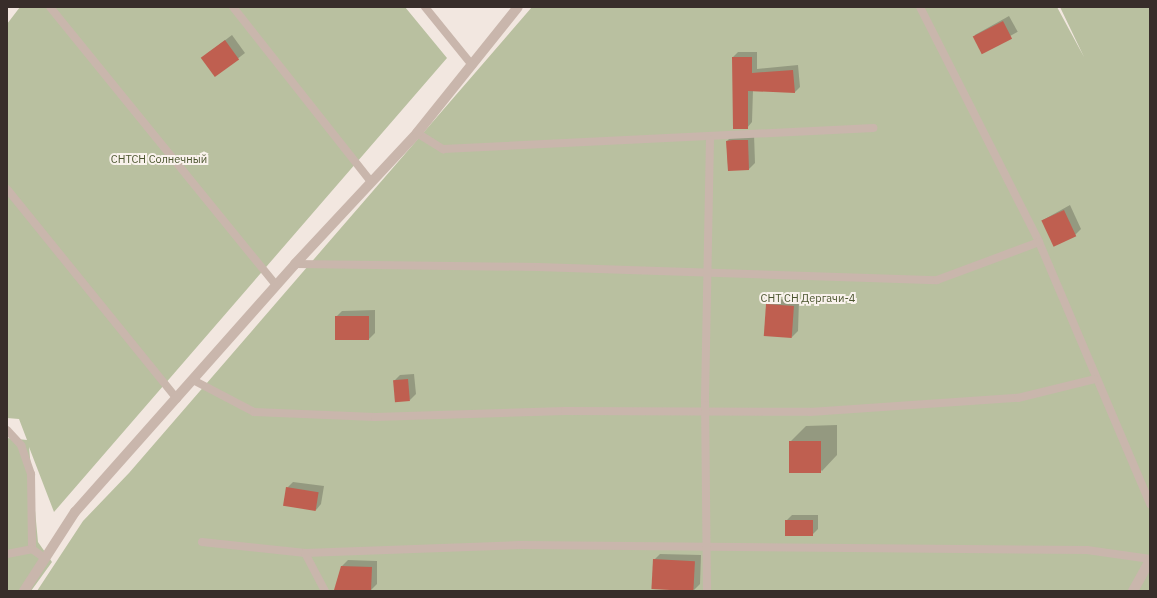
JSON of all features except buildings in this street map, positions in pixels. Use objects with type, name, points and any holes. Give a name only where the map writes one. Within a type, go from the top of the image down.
[{"type":"street","points":[[24,591],[75,512],[177,399],[276,285],[417,133],[518,7]]},
{"type":"street","points":[[1133,591],[1150,560]]},
{"type":"lane","points":[[50,7],[276,285]]},
{"type":"lane","points":[[233,7],[372,182]]},
{"type":"lane","points":[[424,7],[472,65]]},
{"type":"lane","points":[[920,7],[1039,242],[1095,379],[1150,504]]},
{"type":"lane","points":[[417,133],[443,149],[710,139],[873,128]]},
{"type":"lane","points":[[707,591],[705,547],[705,411],[710,139]]},
{"type":"lane","points":[[7,189],[177,399]]},
{"type":"lane","points":[[295,264],[707,271],[937,280],[1039,242]]},
{"type":"lane","points":[[193,380],[254,412],[375,417],[705,411],[810,412],[1018,398],[1095,379]]},
{"type":"lane","points":[[7,430],[21,445],[31,474],[32,549]]},
{"type":"lane","points":[[202,542],[305,553],[520,546],[1087,550],[1150,560]]},
{"type":"lane","points":[[7,554],[32,549],[46,559]]},
{"type":"lane","points":[[305,553],[325,591]]},
{"type":"green space","name":"СНТСН Солнечный","points":[[20,7],[405,7],[447,58],[54,512],[29,447],[38,542],[52,562],[31,591],[7,591],[7,438],[27,440],[19,419],[7,418],[7,24]]},
{"type":"green space","name":"СНТ СН Дергачи-4","points":[[532,7],[1057,7],[1084,57],[1060,7],[1150,7],[1150,591],[37,591],[83,521],[129,473]]}]
